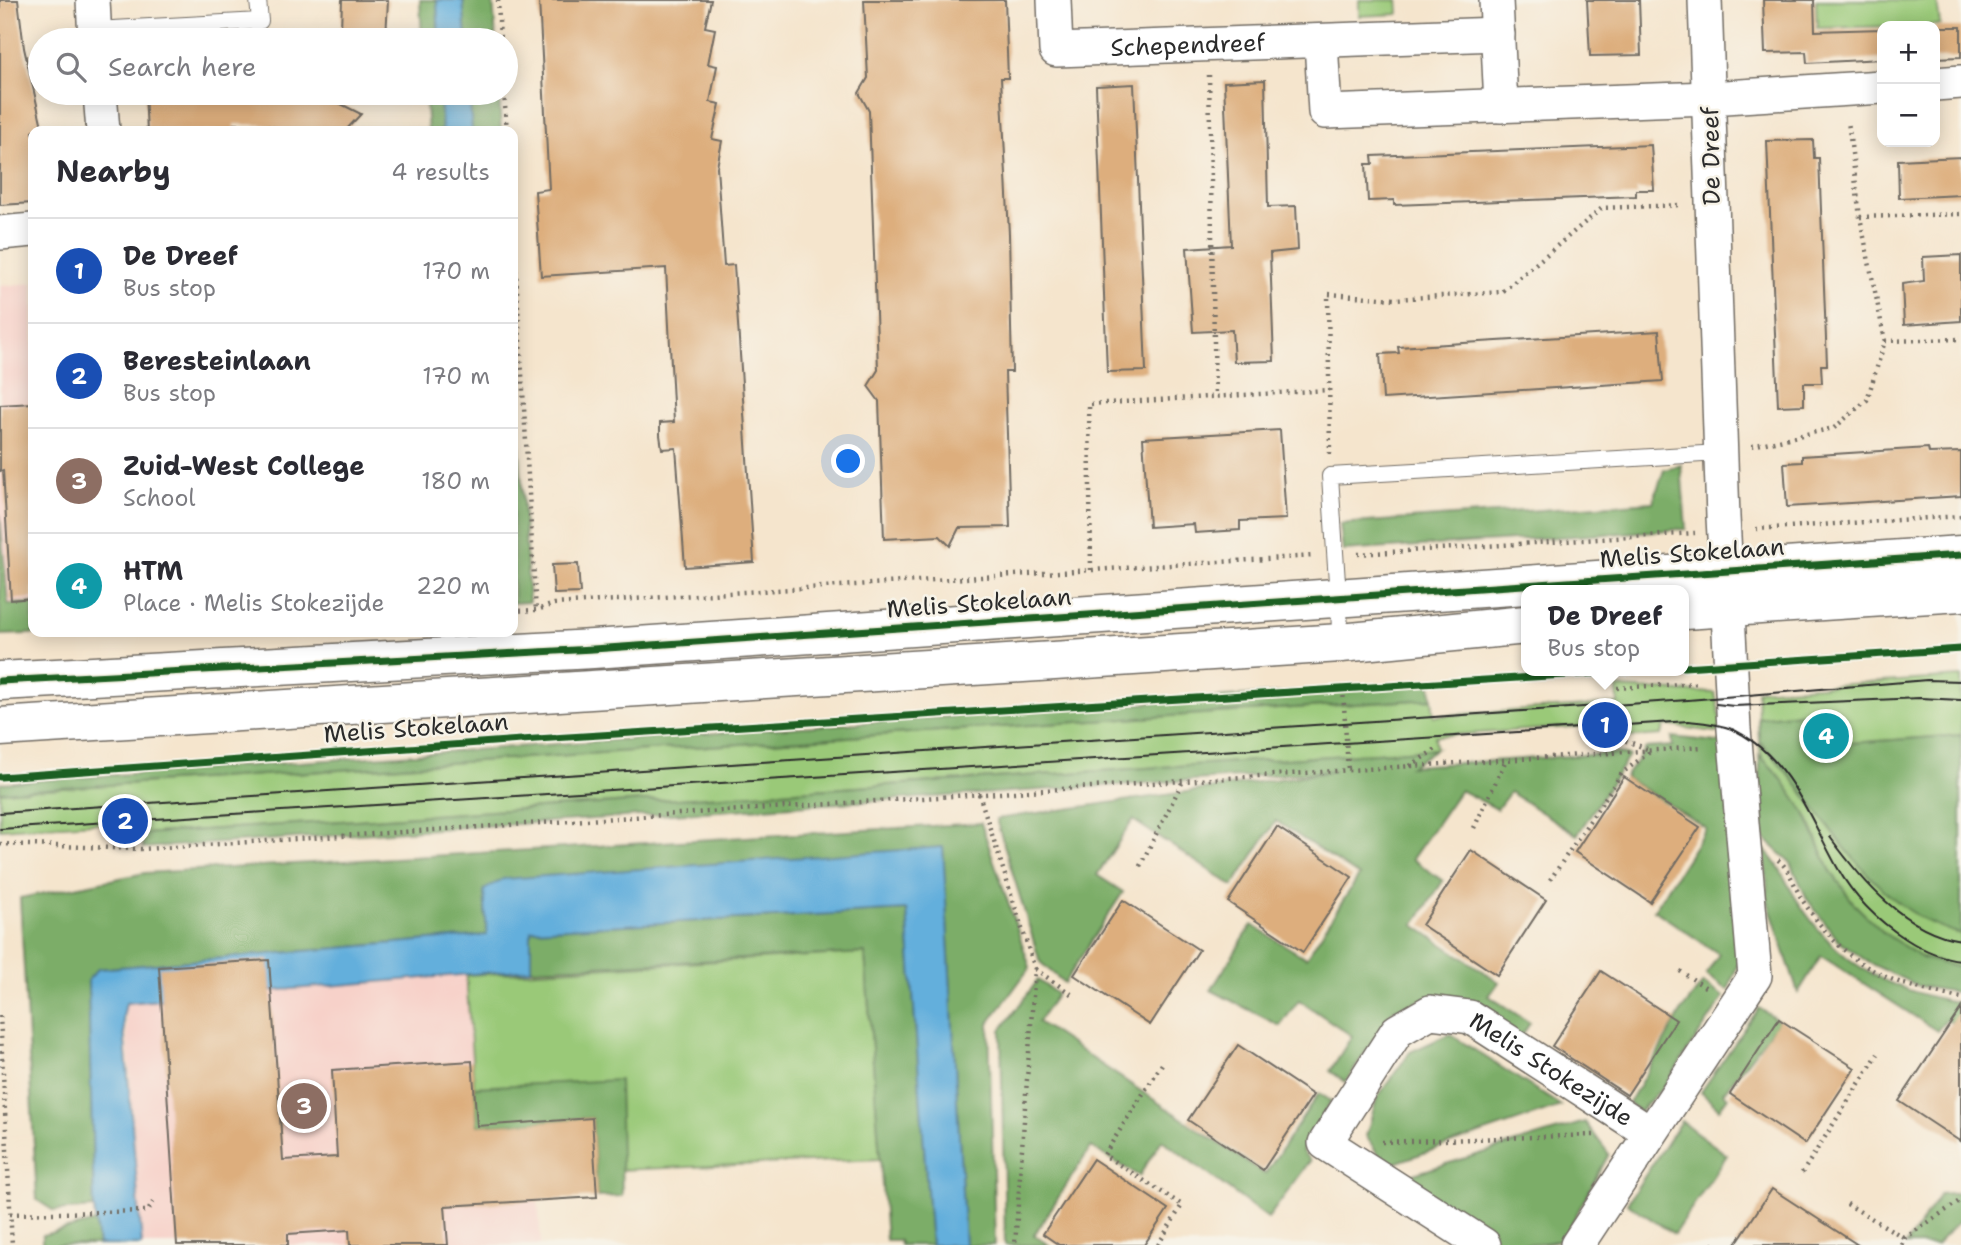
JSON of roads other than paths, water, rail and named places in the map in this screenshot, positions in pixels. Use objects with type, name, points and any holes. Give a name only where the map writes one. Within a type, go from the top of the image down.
[{"type":"street","name":"Schependreef","points":[[1054,0],[1056,50],[1498,34]]},
{"type":"street","points":[[1496,0],[1501,106]]},
{"type":"street","name":"De Dreef","points":[[1705,0],[1720,453],[1728,588]]},
{"type":"street","points":[[1321,41],[1325,112],[1709,98],[1877,87]]},
{"type":"street","points":[[1940,83],[1961,82]]},
{"type":"street","points":[[101,105],[103,126]]},
{"type":"street","points":[[0,233],[28,230]]},
{"type":"street","name":"Melis Stokelaan","points":[[1689,608],[1728,588],[1961,555]]},
{"type":"street","name":"Melis Stokezijde","points":[[1577,1245],[1755,976],[1735,745],[1728,588]]},
{"type":"street","name":"Melis Stokelaan","points":[[1689,589],[1961,592]]},
{"type":"street","name":"Melis Stokelaan","points":[[0,681],[532,653],[1338,597],[1521,593]]},
{"type":"street","name":"Melis Stokelaan","points":[[0,727],[1341,643],[1521,625]]},
{"type":"street","name":"Melis Stokezijde","points":[[1483,1245],[1325,1143],[1397,1031],[1430,1012],[1470,1017],[1650,1133]]},
{"type":"lane","points":[[94,24],[260,21],[258,0]]},
{"type":"lane","points":[[1341,643],[1330,476],[1720,453]]},
{"type":"water","points":[[437,0],[463,0],[465,28],[438,28]]},
{"type":"water","points":[[441,105],[470,105],[472,126],[442,126]]},
{"type":"water","points":[[943,847],[965,1245],[931,1245],[907,910],[531,930],[531,969],[126,1003],[123,1017],[142,1245],[98,1245],[94,1208],[88,980],[98,969],[487,935],[484,890],[503,879]]},
{"type":"tram line","points":[[0,813],[1688,700],[1927,680],[1961,681]]},
{"type":"tram line","points":[[1716,704],[1734,706],[1920,698],[1961,700]]},
{"type":"tram line","points":[[0,829],[1689,721],[1736,731],[1771,757],[1807,809],[1843,878],[1867,907],[1912,943],[1939,955],[1961,960]]},
{"type":"tram line","points":[[1830,837],[1856,871],[1903,915],[1921,927],[1961,940]]},
{"type":"place","name":"De Dreef","points":[[1605,725]]},
{"type":"place","name":"HTM","points":[[1826,736]]},
{"type":"place","name":"Beresteinlaan","points":[[125,821]]},
{"type":"place","name":"Zuid-West College","points":[[304,1106]]}]
